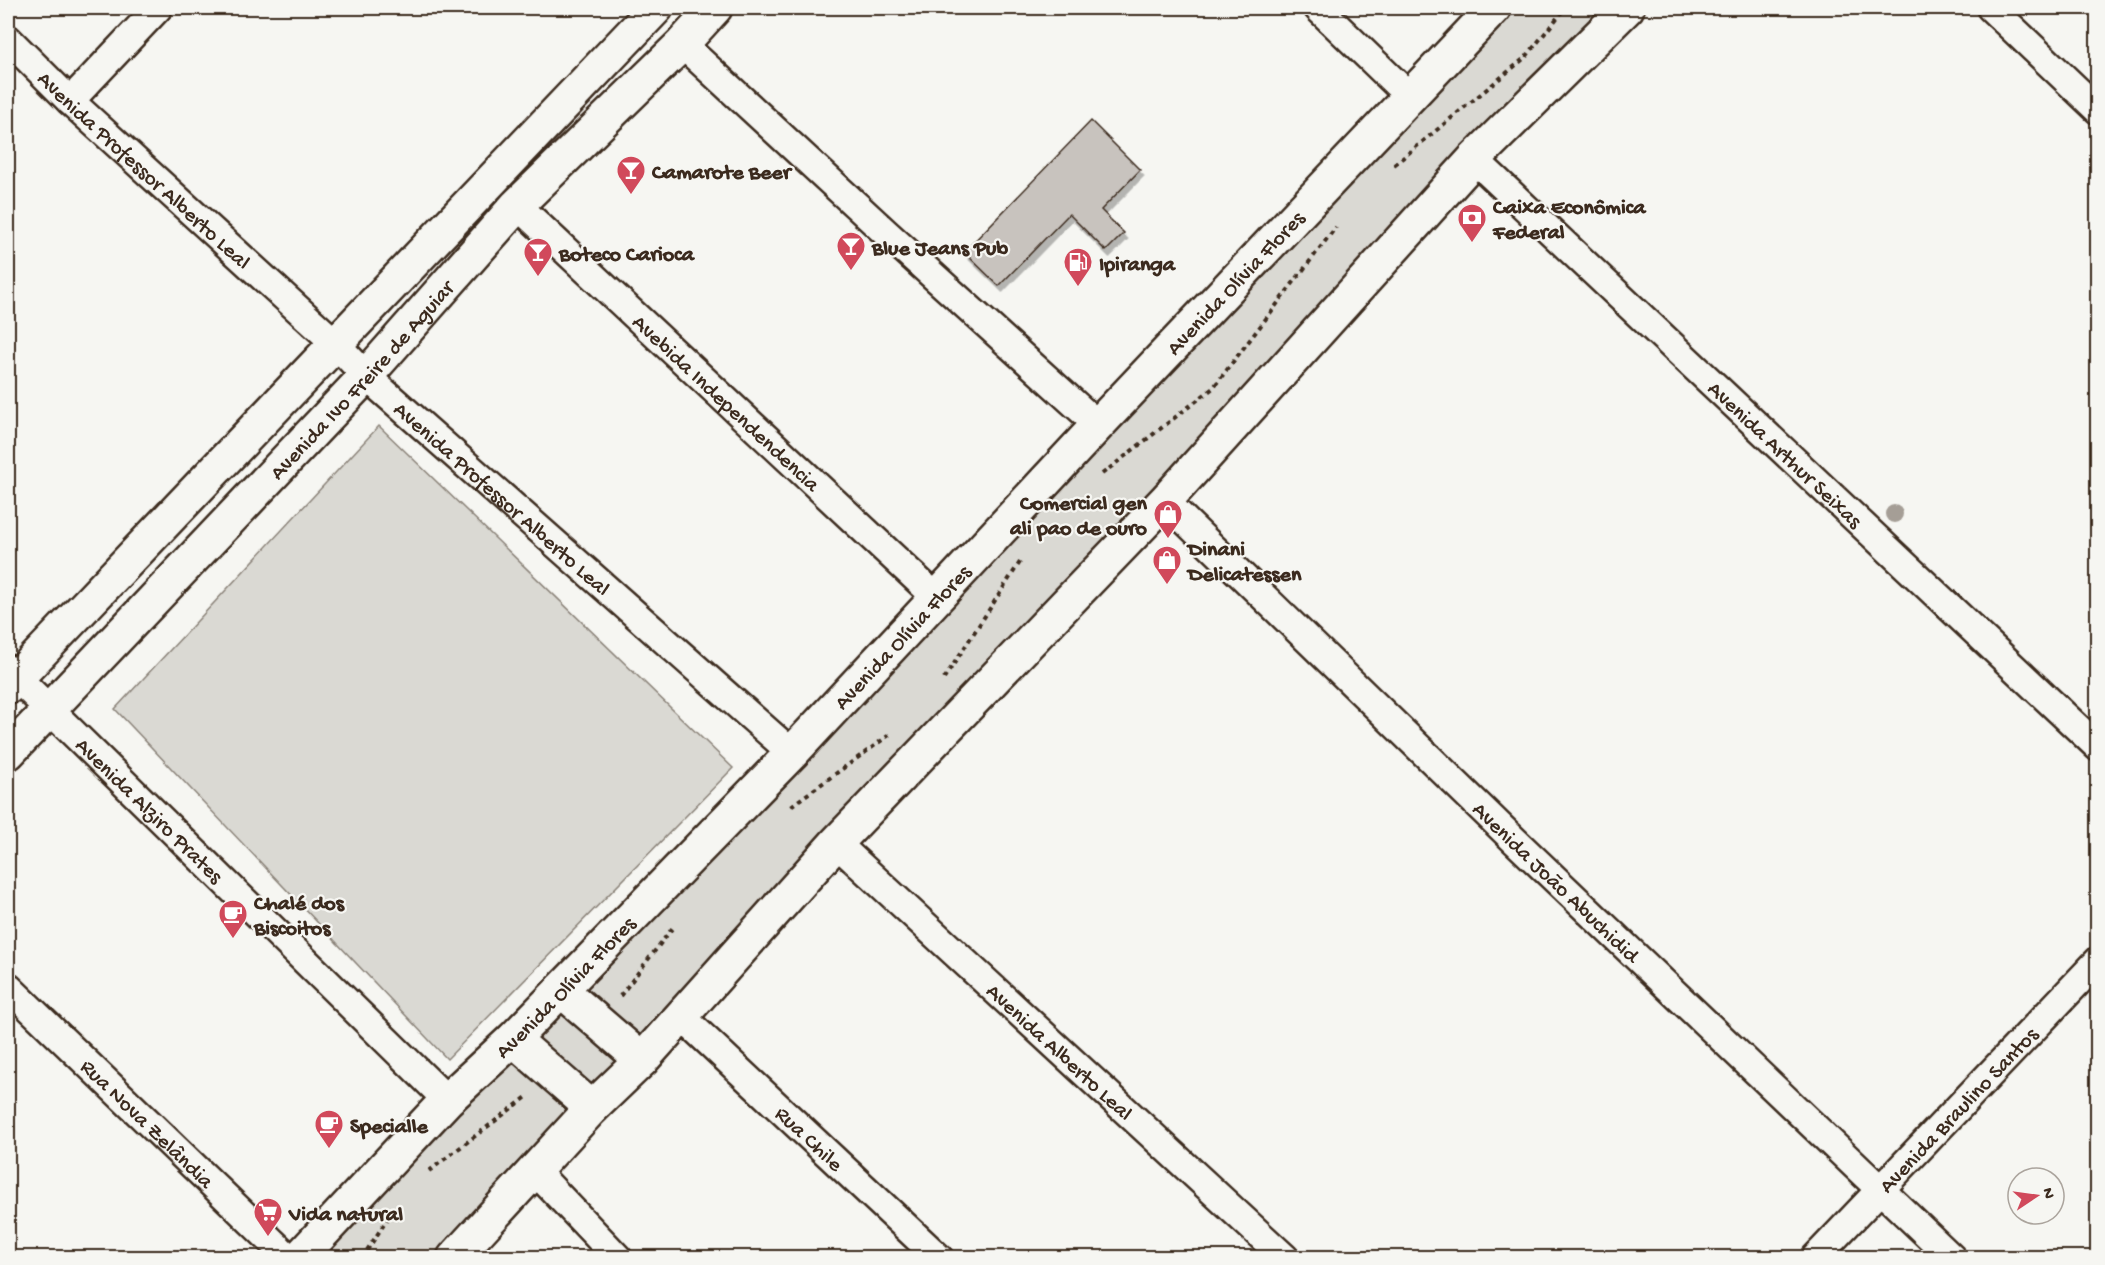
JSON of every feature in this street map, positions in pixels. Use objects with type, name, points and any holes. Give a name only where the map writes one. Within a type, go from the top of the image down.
[{"type":"main road","name":"Avenida Ivo Freire de Aguiar","points":[[11,678],[656,8]]},
{"type":"main road","name":"Avenida Ivo Freire de Aguiar","points":[[8,753],[366,376],[516,205],[682,44],[715,8]]},
{"type":"main road","name":"Avenida Olívia Flores","points":[[299,1257],[447,1100],[513,1039],[792,753],[1098,424],[1494,8]]},
{"type":"main road","points":[[454,1257],[592,1108],[682,1017],[836,843],[1165,501],[1474,159],[1627,8]]},
{"type":"main road","points":[[561,990],[642,1060]]},
{"type":"main road","points":[[513,1039],[592,1108]]},
{"type":"street","points":[[70,101],[158,8]]},
{"type":"street","points":[[1318,8],[1409,96]]},
{"type":"street","points":[[1991,8],[2097,110]]},
{"type":"street","name":"Avenida Professor Alberto Leal","points":[[8,39],[70,101],[335,343],[366,376],[792,753]]},
{"type":"street","points":[[682,44],[1098,424]]},
{"type":"street","name":"Avenida Arthur Seixas","points":[[1474,159],[2097,747]]},
{"type":"street","name":"Avebida Independendencia","points":[[516,205],[937,598]]},
{"type":"street","name":"Avenida João Abuchidid","points":[[1165,501],[1514,840],[1952,1257]]},
{"type":"street","name":"Avenida Alziro Prates","points":[[11,678],[48,710],[447,1100]]},
{"type":"street","name":"Avenida Alberto Leal","points":[[836,843],[1285,1257]]},
{"type":"street","name":"Avenida Braulino Santos","points":[[1815,1257],[2097,960]]},
{"type":"street","name":"Rua Nova Zelândia","points":[[8,987],[290,1257]]},
{"type":"street","name":"Rua Chile","points":[[682,1017],[939,1257]]},
{"type":"street","points":[[535,1171],[618,1257]]},
{"type":"path","points":[[1390,169],[1526,57],[1565,8]]},
{"type":"path","points":[[1099,476],[1213,388],[1343,218]]},
{"type":"path","points":[[944,680],[1028,550]]},
{"type":"path","points":[[782,812],[896,730]]},
{"type":"path","points":[[598,1024],[678,921]]},
{"type":"path","points":[[426,1173],[556,1075]]},
{"type":"path","points":[[362,1257],[395,1207]]},
{"type":"shaded area","points":[[1502,8],[1622,8],[444,1257],[305,1258]]},
{"type":"shaded area","points":[[379,426],[733,768],[447,1059],[115,709]]},
{"type":"building","points":[[1091,121],[1140,170],[1101,210],[1124,233],[1106,251],[1069,214],[999,286],[964,252]]},
{"type":"place","name":"Camarote Beer","points":[[631,196]]},
{"type":"place","name":"Caixa Econômica Federal","points":[[1472,244]]},
{"type":"place","name":"Blue Jeans Pub","points":[[851,272]]},
{"type":"place","name":"Boteco Carioca","points":[[538,278]]},
{"type":"place","name":"Ipiranga","points":[[1078,288]]},
{"type":"place","name":"Comercial gen ali pao de ouro","points":[[1168,540]]},
{"type":"place","name":"Dinani Delicatessen","points":[[1167,586]]},
{"type":"place","name":"Chalé dos Biscoitos","points":[[233,940]]},
{"type":"place","name":"Specialle","points":[[329,1150]]},
{"type":"place","name":"Vida natural","points":[[268,1238]]}]
